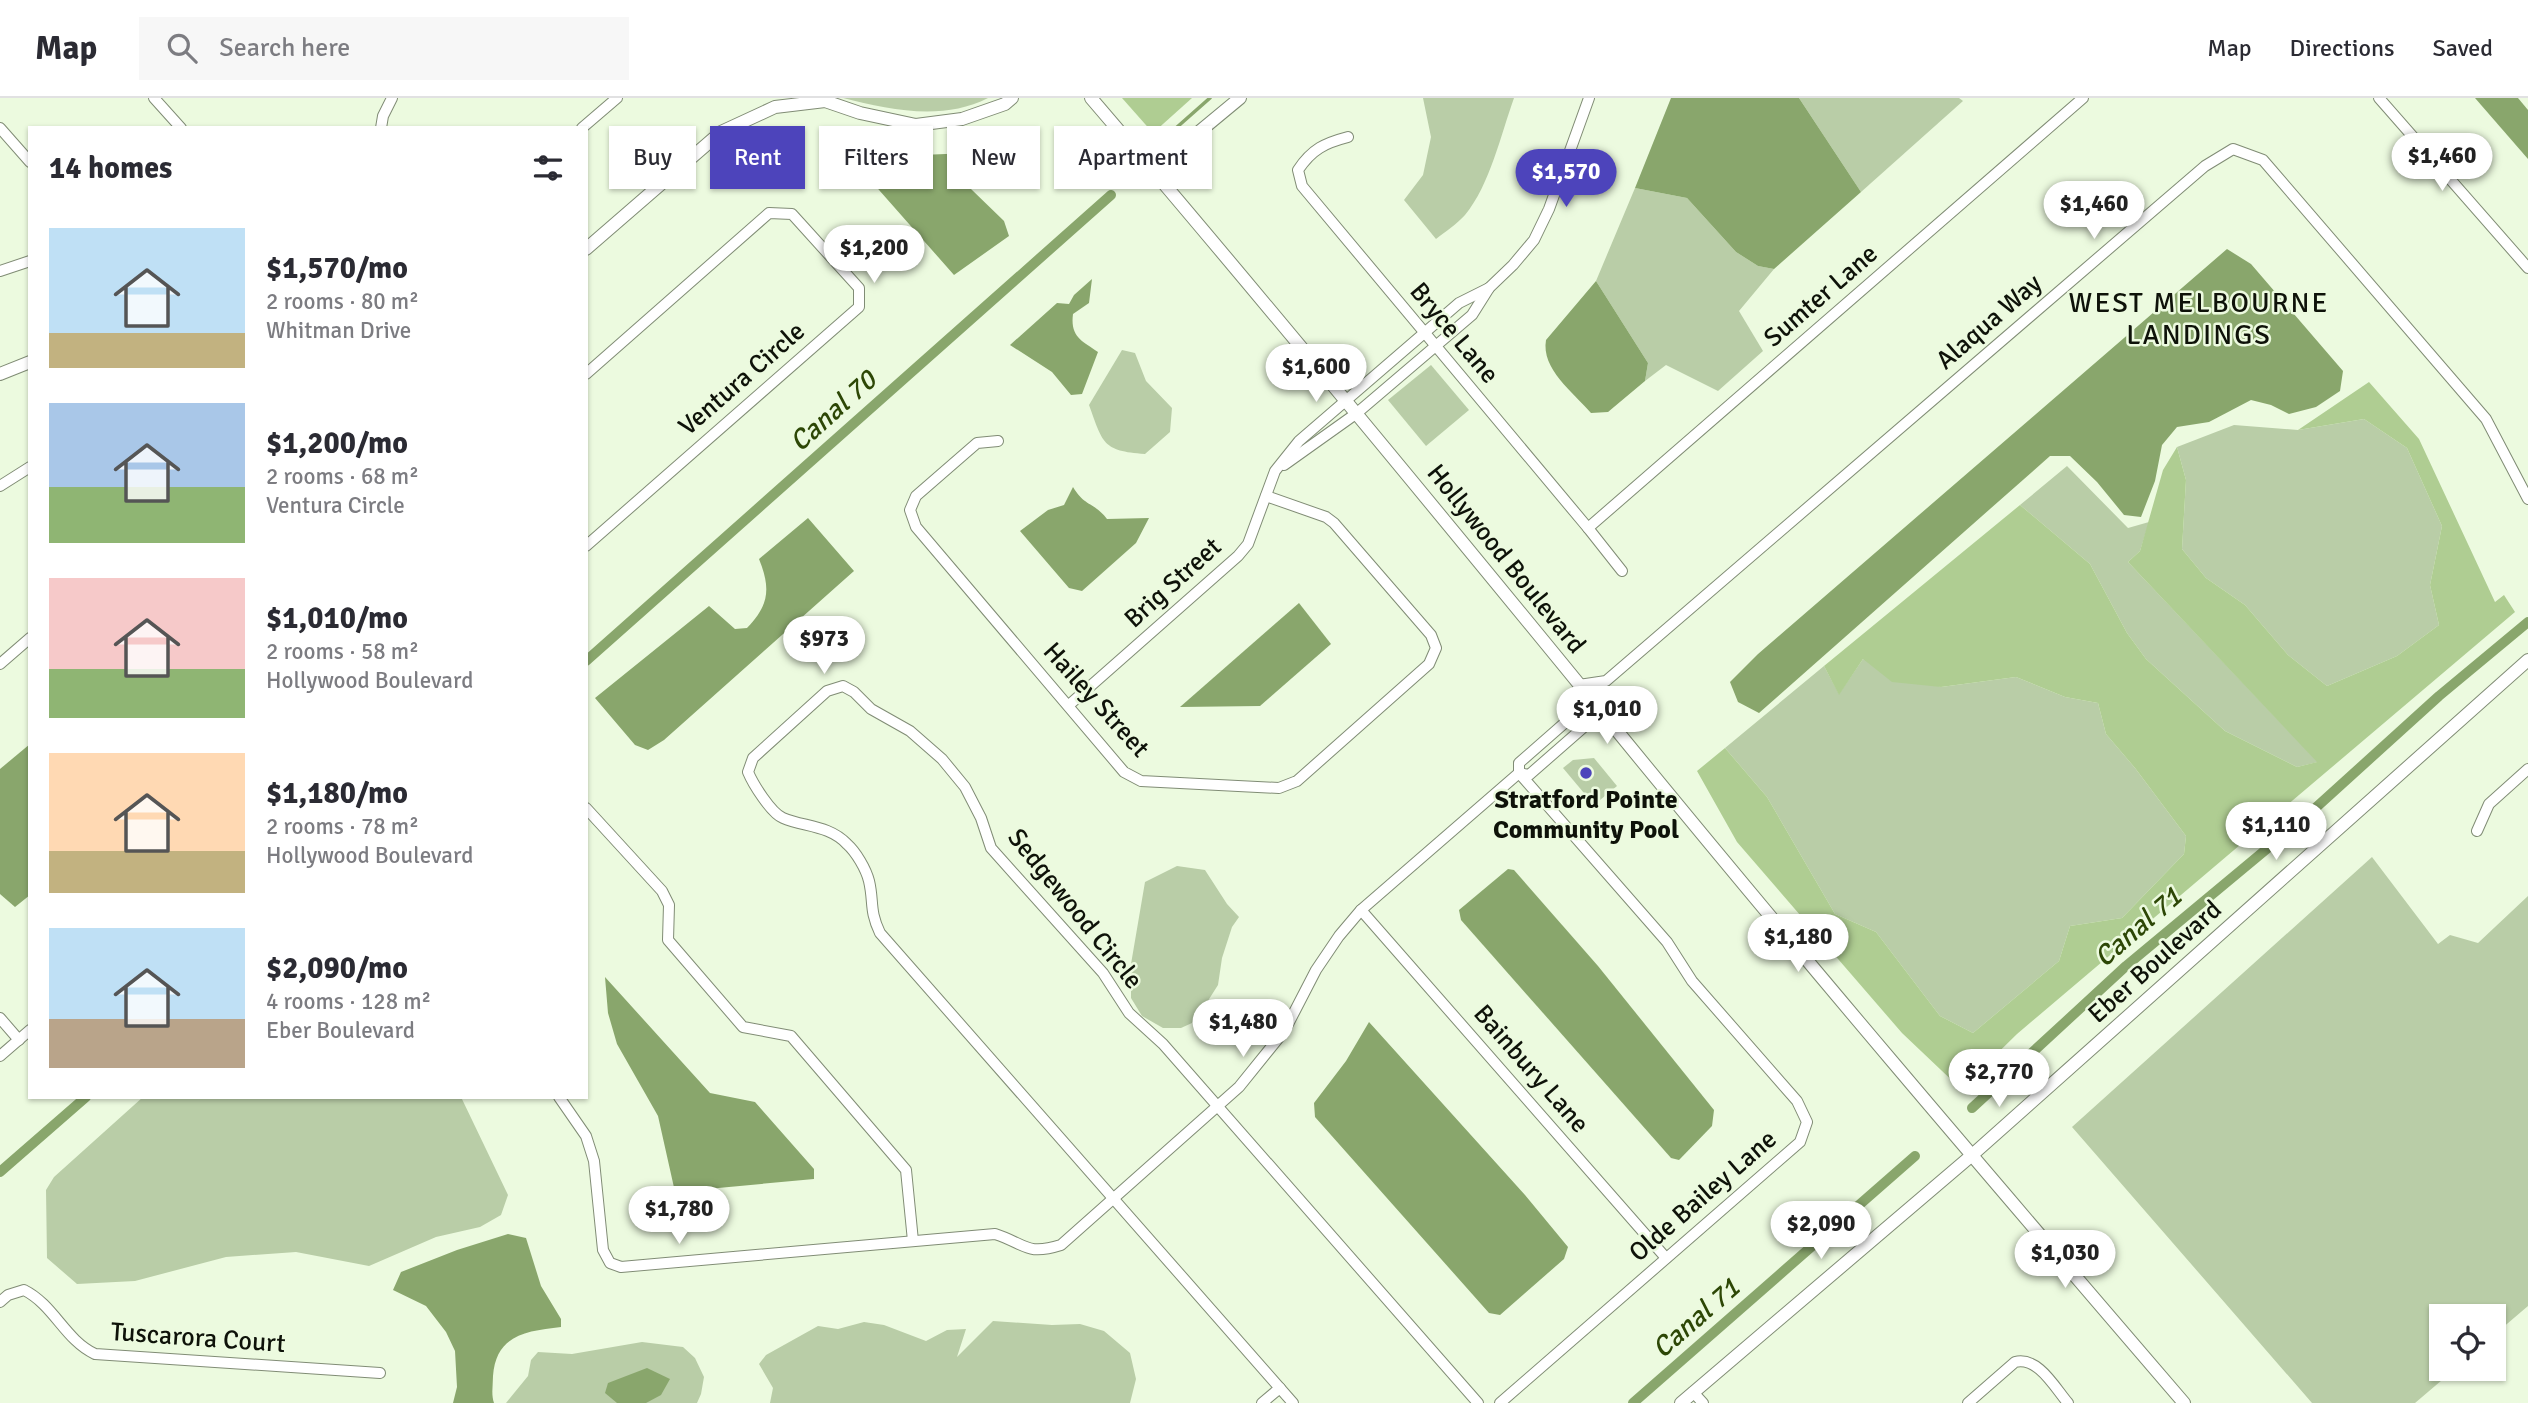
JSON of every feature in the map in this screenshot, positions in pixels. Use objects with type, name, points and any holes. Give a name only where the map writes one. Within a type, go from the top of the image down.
[{"type":"street","points":[[154,98],[179,126]]},
{"type":"street","points":[[381,126],[392,98]]},
{"type":"street","points":[[584,126],[617,98]]},
{"type":"street","points":[[588,247],[722,132],[775,107],[825,101],[860,113],[916,125],[962,119],[1005,104],[1012,98]]},
{"type":"street","name":"Hollywood Boulevard","points":[[1091,98],[1115,126]]},
{"type":"street","points":[[1206,126],[1240,98]]},
{"type":"street","points":[[1275,471],[1357,413],[1472,315],[1489,288],[1534,240],[1549,209],[1589,98]]},
{"type":"street","name":"Sumter Lane","points":[[1588,528],[2083,98]]},
{"type":"street","points":[[2379,98],[2528,268]]},
{"type":"street","points":[[0,128],[28,160]]},
{"type":"street","name":"Bryce Lane","points":[[1348,137],[1325,142],[1305,160],[1298,170],[1302,186],[1622,571]]},
{"type":"street","name":"Alaqua Way","points":[[1579,685],[1606,681],[2195,174],[2232,149],[2263,160],[2486,419],[2528,499]]},
{"type":"street","name":"Hollywood Boulevard","points":[[1169,189],[1971,1156],[2183,1403]]},
{"type":"street","name":"Ventura Circle","points":[[588,372],[769,213],[792,214],[859,288],[859,307],[588,544]]},
{"type":"street","points":[[0,271],[28,262]]},
{"type":"street","name":"Brig Street","points":[[1069,705],[1238,556],[1248,544],[1275,471],[1299,441],[1459,303],[1489,288]]},
{"type":"street","points":[[0,374],[28,363]]},
{"type":"street","name":"Hailey Street","points":[[998,441],[977,443],[916,496],[910,510],[916,527],[1124,772],[1142,781],[1279,788],[1297,781],[1429,664],[1436,648],[1431,635],[1334,523],[1326,517],[1266,496]]},
{"type":"street","points":[[0,486],[28,468]]},
{"type":"street","points":[[0,664],[28,640]]},
{"type":"street","name":"Eber Boulevard","points":[[1681,1403],[1971,1156],[2528,660]]},
{"type":"street","name":"Sedgewood Circle","points":[[1293,1403],[880,933],[872,916],[869,881],[847,843],[825,830],[781,818],[753,785],[748,772],[753,758],[827,691],[844,686],[871,709],[911,731],[942,759],[965,788],[981,818],[991,848],[1103,973],[1129,1013],[1163,1044],[1478,1403]]},
{"type":"street","points":[[560,1099],[586,1136],[594,1161],[603,1250],[610,1263],[621,1267],[995,1234],[1026,1249],[1042,1251],[1061,1245],[1239,1087],[1265,1058],[1285,1030],[1316,970],[1361,910],[1519,773],[1519,763],[1592,699]]},
{"type":"street","points":[[1519,773],[1529,775],[1601,712]]},
{"type":"street","points":[[2477,831],[2489,804],[2528,769]]},
{"type":"street","name":"Olde Bailey Lane","points":[[1500,1403],[1800,1142],[1807,1122],[1797,1101],[1692,981],[1667,942],[1519,773]]},
{"type":"street","points":[[588,810],[662,891],[669,905],[668,940],[743,1027],[791,1036],[906,1170],[913,1241]]},
{"type":"street","name":"Bainbury Lane","points":[[1361,910],[1667,1258]]},
{"type":"street","points":[[0,1018],[19,1040]]},
{"type":"street","points":[[0,1056],[28,1032]]},
{"type":"street","name":"Tuscarora Court","points":[[0,1301],[8,1295],[24,1290],[37,1296],[81,1348],[95,1354],[380,1373]]},
{"type":"street","points":[[1968,1403],[2015,1362],[2028,1362],[2039,1370],[2068,1403]]},
{"type":"street","points":[[1262,1403],[1280,1388]]},
{"type":"street","points":[[1693,1392],[1703,1403]]},
{"type":"shaded area","points":[[843,98],[988,98],[953,109],[916,111]]},
{"type":"shaded area","points":[[1122,98],[1192,98],[1161,126],[1147,126]]},
{"type":"shaded area","points":[[1423,98],[1514,98],[1494,159],[1474,203],[1455,225],[1436,239],[1404,200],[1423,175],[1431,137]]},
{"type":"shaded area","points":[[1671,98],[1799,98],[1861,192],[1774,269],[1758,266],[1736,252],[1687,198],[1635,188]]},
{"type":"shaded area","points":[[1799,98],[1959,98],[1963,101],[1861,192]]},
{"type":"shaded area","points":[[2475,98],[2518,98],[2528,110],[2528,159]]},
{"type":"shaded area","points":[[947,154],[947,189],[971,189],[1004,221],[1009,236],[954,275],[878,189],[933,189],[933,155]]},
{"type":"shaded area","points":[[1635,188],[1687,198],[1736,252],[1758,266],[1774,269],[1739,311],[1763,351],[1718,391],[1666,365],[1645,381],[1648,363],[1596,281]]},
{"type":"shaded area","points":[[2227,249],[2251,264],[2343,371],[2340,391],[2316,407],[2289,414],[2271,405],[2251,400],[2209,422],[2177,427],[2162,445],[2155,481],[2141,517],[2124,515],[2097,482],[2070,456],[2050,456],[1759,713],[1738,702],[1730,682],[1758,654]]},
{"type":"shaded area","points":[[1092,279],[1089,303],[1073,314],[1073,328],[1078,338],[1098,352],[1082,394],[1071,395],[1052,372],[1010,345],[1057,303],[1069,304],[1074,295]]},
{"type":"shaded area","points":[[1596,281],[1648,363],[1645,381],[1608,412],[1591,413],[1553,370],[1548,361],[1546,340]]},
{"type":"shaded area","points":[[1122,350],[1135,353],[1146,381],[1172,408],[1170,432],[1145,454],[1120,450],[1106,443],[1089,405]]},
{"type":"shaded area","points":[[1431,365],[1469,410],[1426,446],[1388,400]]},
{"type":"shaded area","points":[[2369,382],[2419,439],[2495,602],[2504,595],[2515,612],[2017,1034],[1961,1089],[1902,1033],[1737,842],[1697,771],[1725,748],[1767,797],[1835,914],[1876,932],[1940,1016],[1973,1033],[2059,961],[2070,926],[2122,918],[2184,854],[2186,836],[2106,734],[2098,703],[2065,697],[2016,677],[1941,687],[1892,682],[1863,659],[1839,695],[1824,666],[2020,505],[2090,564],[2127,633],[2146,659],[2225,731],[2297,767],[2317,762],[2128,562],[2140,551],[2163,470],[2177,447],[2186,480],[2182,549],[2206,578],[2245,605],[2288,655],[2327,686],[2397,656],[2439,625],[2430,585],[2442,526],[2407,448],[2364,419],[2298,430]]},
{"type":"shaded area","points":[[2364,419],[2407,448],[2442,526],[2430,585],[2439,625],[2397,656],[2327,686],[2288,655],[2245,605],[2206,578],[2182,549],[2186,480],[2177,447],[2234,425],[2298,430]]},
{"type":"shaded area","points":[[2067,466],[2128,528],[2149,522],[2140,551],[2128,562],[2318,762],[2297,767],[2225,731],[2146,659],[2127,633],[2090,564],[2020,505]]},
{"type":"shaded area","points":[[1073,487],[1107,519],[1149,518],[1136,543],[1082,591],[1069,588],[1020,531],[1048,510],[1064,505]]},
{"type":"shaded area","points":[[808,518],[854,571],[664,740],[648,750],[635,745],[595,698],[709,606],[735,629],[747,628],[760,612],[766,596],[765,579],[759,559]]},
{"type":"shaded area","points":[[1299,603],[1331,644],[1260,706],[1180,707]]},
{"type":"shaded area","points":[[1863,659],[1941,687],[2016,677],[2065,697],[2098,703],[2106,734],[2186,836],[2184,854],[2122,918],[2070,926],[2059,961],[1973,1033],[1940,1016],[1876,932],[1835,914],[1767,797],[1725,748],[1824,666],[1839,694]]},
{"type":"shaded area","points":[[28,746],[28,897],[15,907],[0,894],[0,769]]},
{"type":"shaded area","points":[[1594,758],[1617,786],[1594,805],[1563,768],[1573,760]]},
{"type":"shaded area","points":[[2372,857],[2438,944],[2450,935],[2478,943],[2528,896],[2528,1306],[2506,1325],[2506,1304],[2429,1304],[2429,1381],[2441,1381],[2415,1403],[2312,1403],[2072,1127]]},
{"type":"shaded area","points":[[1177,866],[1205,870],[1227,904],[1239,917],[1232,927],[1222,958],[1218,985],[1204,1007],[1192,1023],[1181,1028],[1163,1028],[1142,1016],[1131,998],[1131,964],[1145,882]]},
{"type":"shaded area","points":[[1508,869],[1514,870],[1598,966],[1714,1110],[1712,1126],[1679,1160],[1671,1158],[1461,920],[1459,910]]},
{"type":"shaded area","points":[[605,977],[710,1093],[755,1102],[814,1169],[814,1179],[675,1192],[658,1116],[617,1044],[608,1013]]},
{"type":"shaded area","points":[[1369,1022],[1525,1195],[1568,1247],[1564,1259],[1500,1315],[1489,1313],[1315,1117],[1314,1103],[1346,1061]]},
{"type":"shaded area","points":[[141,1099],[462,1099],[508,1195],[501,1215],[480,1227],[436,1237],[369,1266],[296,1252],[226,1257],[135,1281],[77,1284],[47,1258],[46,1190],[54,1177]]},
{"type":"shaded area","points":[[508,1234],[526,1238],[541,1286],[561,1319],[561,1327],[525,1333],[507,1344],[495,1362],[492,1389],[494,1403],[453,1403],[457,1387],[455,1351],[446,1332],[426,1306],[393,1290],[401,1272]]},
{"type":"shaded area","points":[[993,1321],[1080,1324],[1104,1331],[1130,1353],[1136,1379],[1130,1403],[770,1403],[773,1388],[759,1364],[766,1355],[818,1326],[838,1329],[864,1322],[884,1325],[926,1341],[947,1330],[966,1329],[957,1357]]},
{"type":"shaded area","points":[[642,1342],[683,1347],[695,1358],[704,1377],[697,1403],[506,1403],[528,1376],[531,1360],[538,1352],[572,1354]]},
{"type":"shaded area","points":[[647,1368],[670,1379],[661,1395],[646,1403],[617,1403],[605,1393],[608,1383]]},
{"type":"waterway","points":[[1178,126],[1210,98]]},
{"type":"waterway","name":"Canal 70","points":[[588,659],[1111,195]]},
{"type":"waterway","name":"Canal 71","points":[[1972,1108],[2126,966],[2311,812],[2439,696],[2528,622]]},
{"type":"waterway","name":"Canal 70","points":[[0,1172],[84,1099]]},
{"type":"waterway","name":"Canal 71","points":[[1633,1403],[1915,1156]]},
{"type":"place","name":"Stratford Pointe Community Pool","points":[[1586,773]]},
{"type":"district","name":"WEST MELBOURNE LANDINGS","points":[[2199,319]]}]
